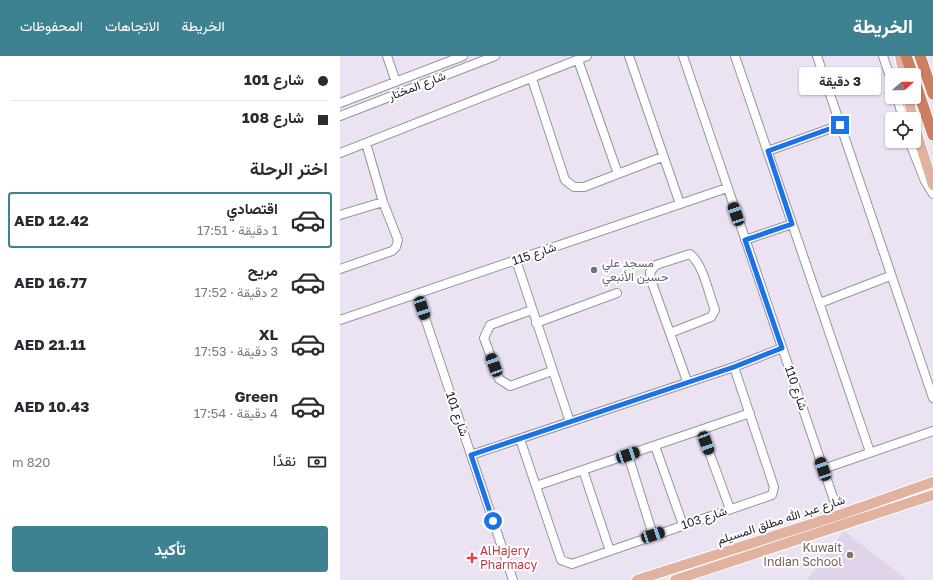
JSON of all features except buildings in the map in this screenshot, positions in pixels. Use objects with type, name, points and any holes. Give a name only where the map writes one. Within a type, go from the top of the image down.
[{"type":"highway","points":[[906,56],[910,68]]},
{"type":"highway","points":[[920,56],[933,94]]},
{"type":"highway","points":[[925,56],[933,76]]},
{"type":"highway","points":[[921,100],[933,135]]},
{"type":"main road","points":[[900,56],[903,68]]},
{"type":"main road","points":[[921,146],[933,185]]},
{"type":"main road","name":"شارع عبد الله مطلق المسيلم","points":[[637,580],[839,515],[933,482]]},
{"type":"main road","points":[[901,493],[905,504]]},
{"type":"main road","name":"شارع عبد الله مطلق المسيلم","points":[[676,580],[933,495]]},
{"type":"main road","points":[[704,558],[703,565],[706,570]]},
{"type":"main road","points":[[688,564],[691,568],[691,575]]},
{"type":"street","points":[[387,56],[396,82]]},
{"type":"street","name":"شارع المختار","points":[[340,103],[463,56]]},
{"type":"street","name":"شارع المختار","points":[[340,116],[495,56]]},
{"type":"street","points":[[340,153],[532,79],[587,56]]},
{"type":"street","points":[[629,56],[662,157],[680,204]]},
{"type":"street","name":"شارع 110","points":[[683,56],[839,515]]},
{"type":"street","points":[[735,56],[870,452]]},
{"type":"street","points":[[817,56],[890,276],[933,398]]},
{"type":"street","points":[[883,56],[887,68]]},
{"type":"street","points":[[578,60],[618,174]]},
{"type":"street","points":[[532,79],[565,180],[574,187],[584,187],[662,157]]},
{"type":"street","points":[[768,151],[840,125]]},
{"type":"street","points":[[340,269],[392,251],[396,247],[398,240],[383,202],[366,143]]},
{"type":"street","points":[[912,148],[925,181],[933,194]]},
{"type":"street","name":"شارع 115","points":[[340,320],[727,188]]},
{"type":"street","points":[[340,216],[383,202]]},
{"type":"street","points":[[745,240],[792,224]]},
{"type":"street","points":[[670,332],[711,317],[715,310],[700,268],[696,260],[690,254],[656,265],[650,272],[651,280],[687,381]]},
{"type":"street","points":[[516,260],[570,422]]},
{"type":"street","points":[[820,303],[890,276]]},
{"type":"street","points":[[536,323],[617,293]]},
{"type":"street","name":"شارع 101","points":[[417,294],[512,580]]},
{"type":"street","points":[[532,310],[490,325],[484,338],[499,379],[504,384],[510,386],[552,371]]},
{"type":"street","points":[[471,455],[687,381],[734,367],[782,348]]},
{"type":"street","name":"شارع 103","points":[[520,439],[561,560],[572,564],[772,495],[774,491],[734,367]]},
{"type":"street","points":[[536,486],[750,413]]},
{"type":"street","points":[[701,430],[730,509]]},
{"type":"street","points":[[823,469],[933,431]]},
{"type":"street","points":[[655,446],[683,526]]},
{"type":"street","points":[[628,455],[653,535]]},
{"type":"street","points":[[583,470],[610,551]]},
{"type":"shaded area","name":"Kuwait Indian School","points":[[844,531],[907,580],[807,580]]},
{"type":"place","name":"مسجد علي حسين الأنبعي","points":[[594,270]]},
{"type":"place","name":"Kuwait Indian School","points":[[850,555]]},
{"type":"place","name":"AlHajery Pharmacy","points":[[472,558]]},
{"type":"route","points":[[493,521],[471,455],[687,381],[734,367],[782,348],[745,240],[792,224],[768,151],[840,125]]}]
